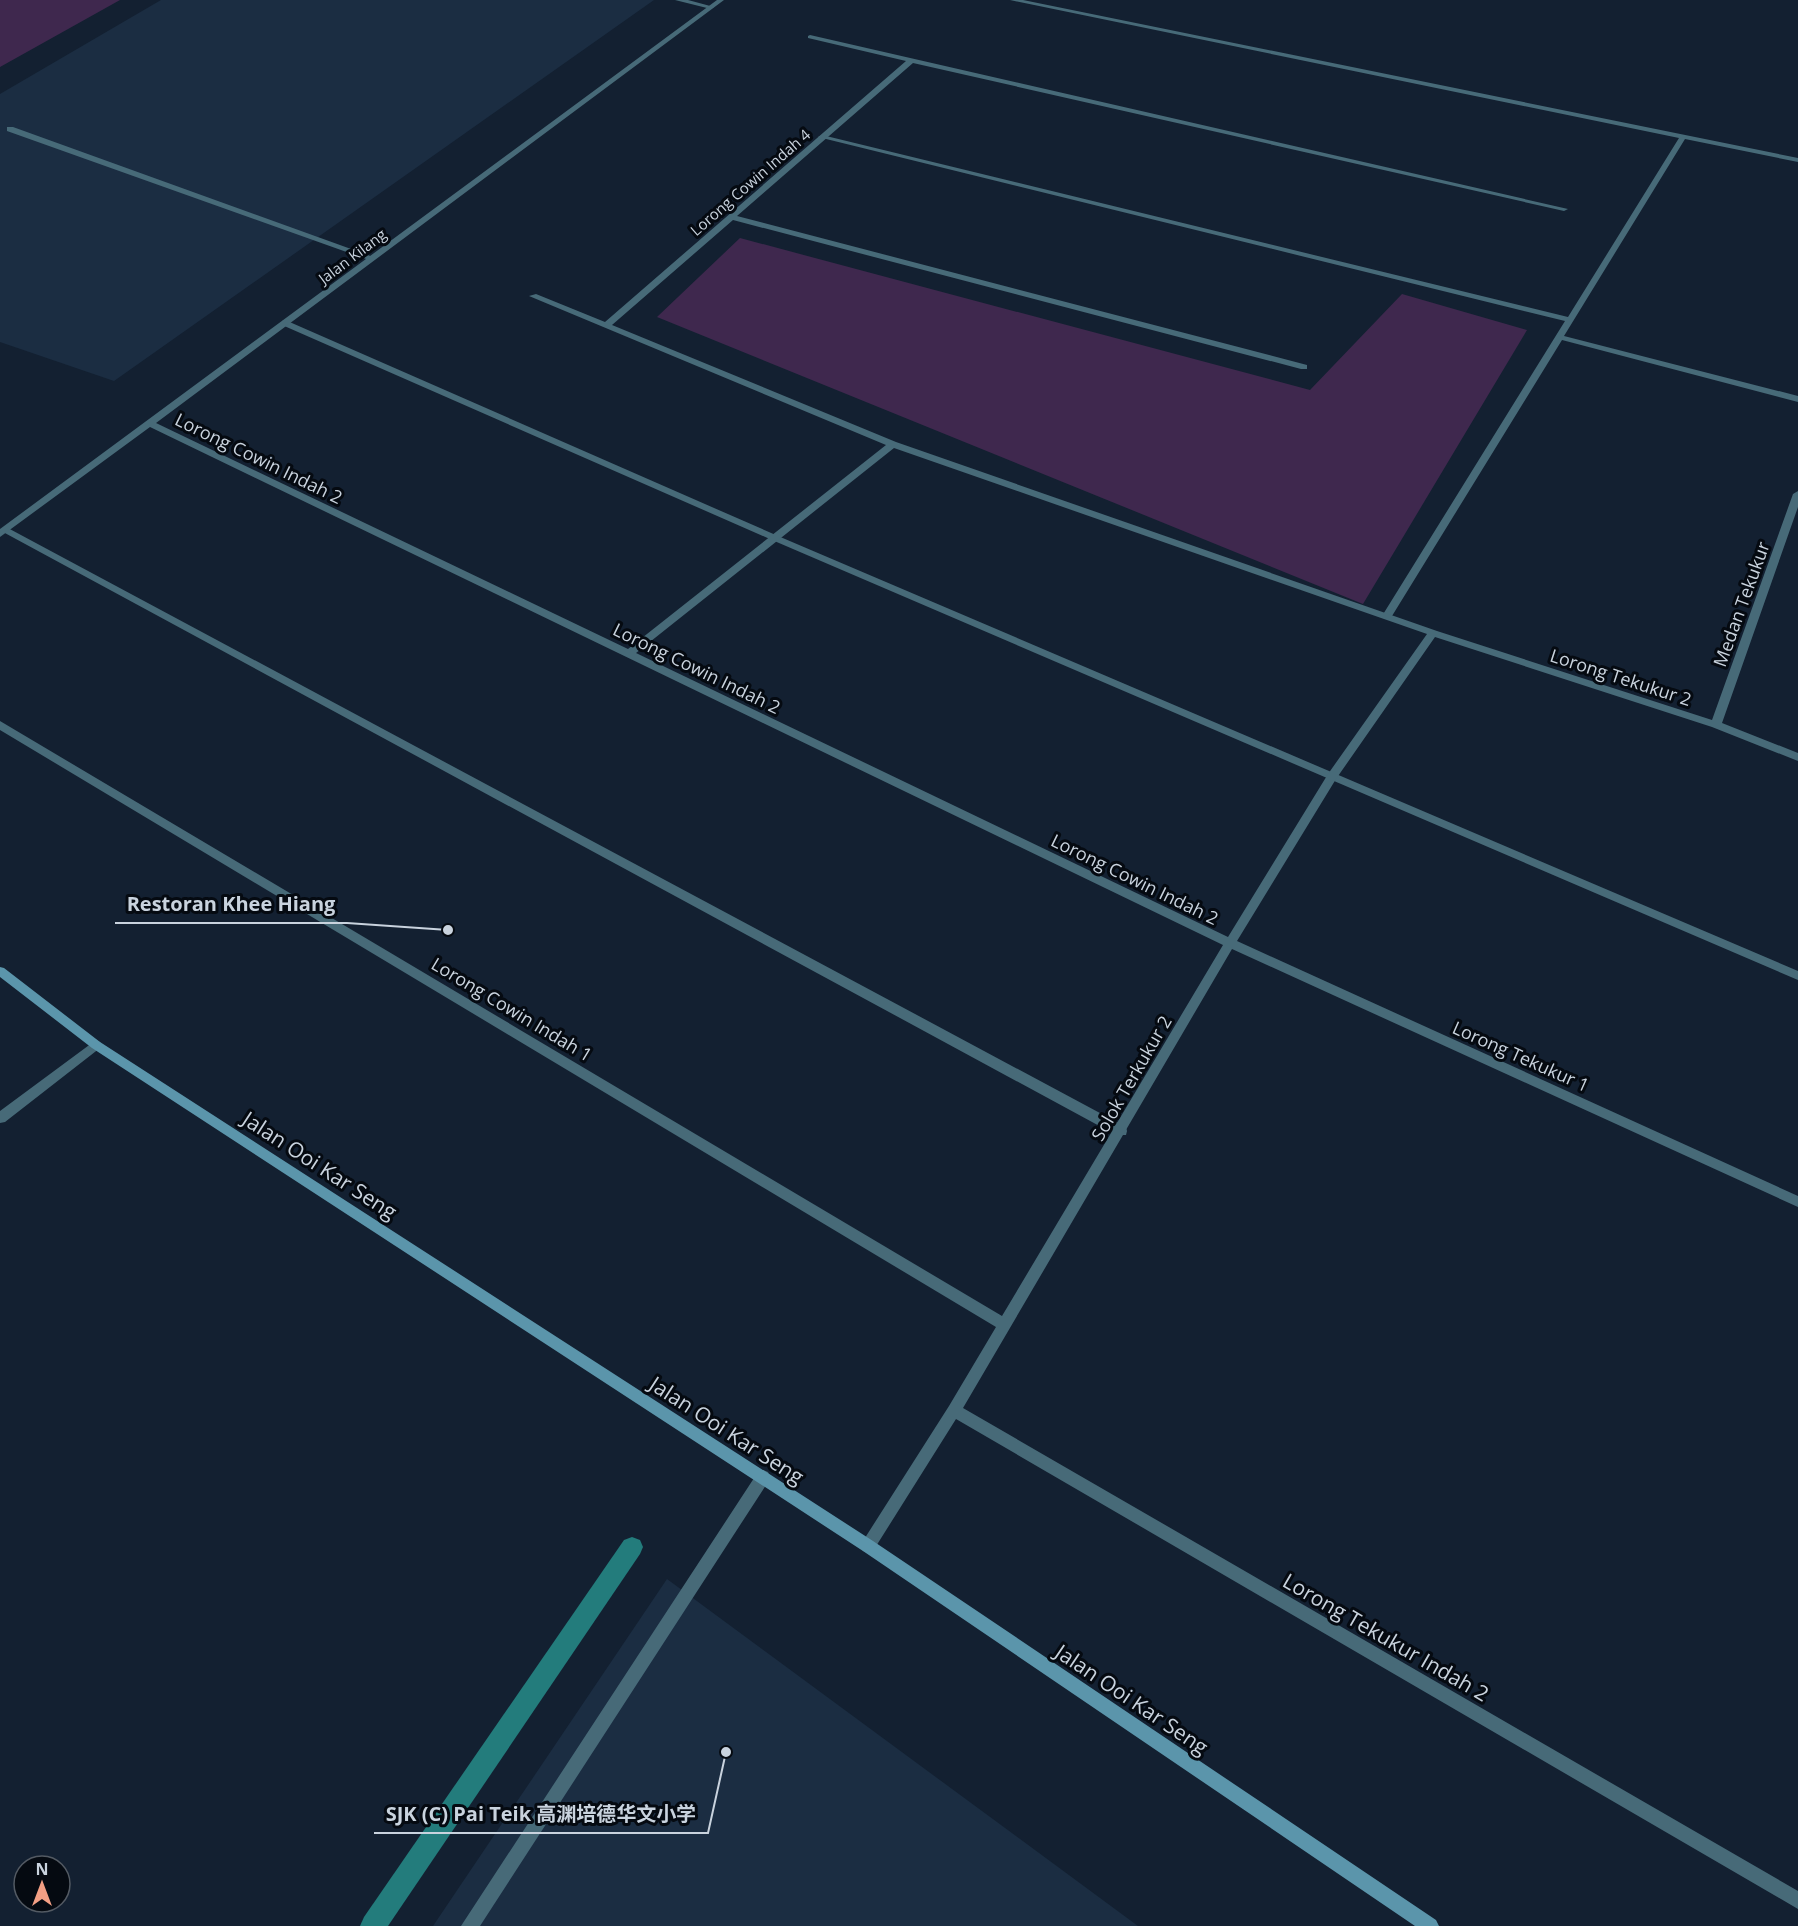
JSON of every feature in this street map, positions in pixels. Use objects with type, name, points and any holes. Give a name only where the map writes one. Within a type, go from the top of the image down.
[{"type":"main road","name":"Jalan Ooi Kar Seng","points":[[0,971],[96,1045],[868,1546],[1430,1926]]},
{"type":"street","points":[[678,0],[711,7]]},
{"type":"street","name":"Jalan Kilang","points":[[3,532],[721,0]]},
{"type":"street","points":[[1013,0],[1798,160]]},
{"type":"street","points":[[810,38],[1564,209]]},
{"type":"street","name":"Lorong Cowin Indah 4","points":[[607,325],[912,60]]},
{"type":"street","points":[[10,129],[372,258]]},
{"type":"street","points":[[822,137],[1570,320]]},
{"type":"street","points":[[1387,616],[1683,137]]},
{"type":"street","points":[[732,217],[1304,367]]},
{"type":"street","name":"Lorong Tekukur 2","points":[[533,296],[893,444],[1433,633],[1716,725],[1798,757]]},
{"type":"street","points":[[285,323],[775,538],[1798,976]]},
{"type":"street","points":[[1559,337],[1798,399]]},
{"type":"street","name":"Lorong Cowin Indah 2","points":[[149,423],[1230,944]]},
{"type":"street","points":[[629,654],[893,444]]},
{"type":"street","name":"Medan Tekukur","points":[[1716,725],[1798,494]]},
{"type":"street","points":[[3,532],[1121,1131]]},
{"type":"street","name":"Solok Terkukur 2","points":[[868,1546],[954,1410],[1230,944],[1332,777],[1433,633]]},
{"type":"street","name":"Lorong Cowin Indah 1","points":[[0,725],[1005,1325]]},
{"type":"street","name":"Lorong Tekukur 1","points":[[1230,944],[1798,1202]]},
{"type":"street","points":[[0,1119],[96,1045]]},
{"type":"street","name":"Lorong Tekukur Indah 2","points":[[954,1410],[1798,1900]]},
{"type":"street","points":[[470,1926],[763,1477]]},
{"type":"shaded area","points":[[0,0],[120,0],[0,67]]},
{"type":"shaded area","points":[[161,0],[654,0],[114,381],[0,342],[0,94]]},
{"type":"shaded area","points":[[740,238],[1310,390],[1402,294],[1527,330],[1363,604],[657,317]]},
{"type":"shaded area","points":[[667,1579],[1138,1926],[433,1926]]},
{"type":"waterway","points":[[373,1926],[632,1547]]},
{"type":"place","name":"Restoran Khee Hiang","points":[[448,930]]},
{"type":"place","name":"SJK (C) Pai Teik 高渊培德华文小学","points":[[726,1752]]}]
